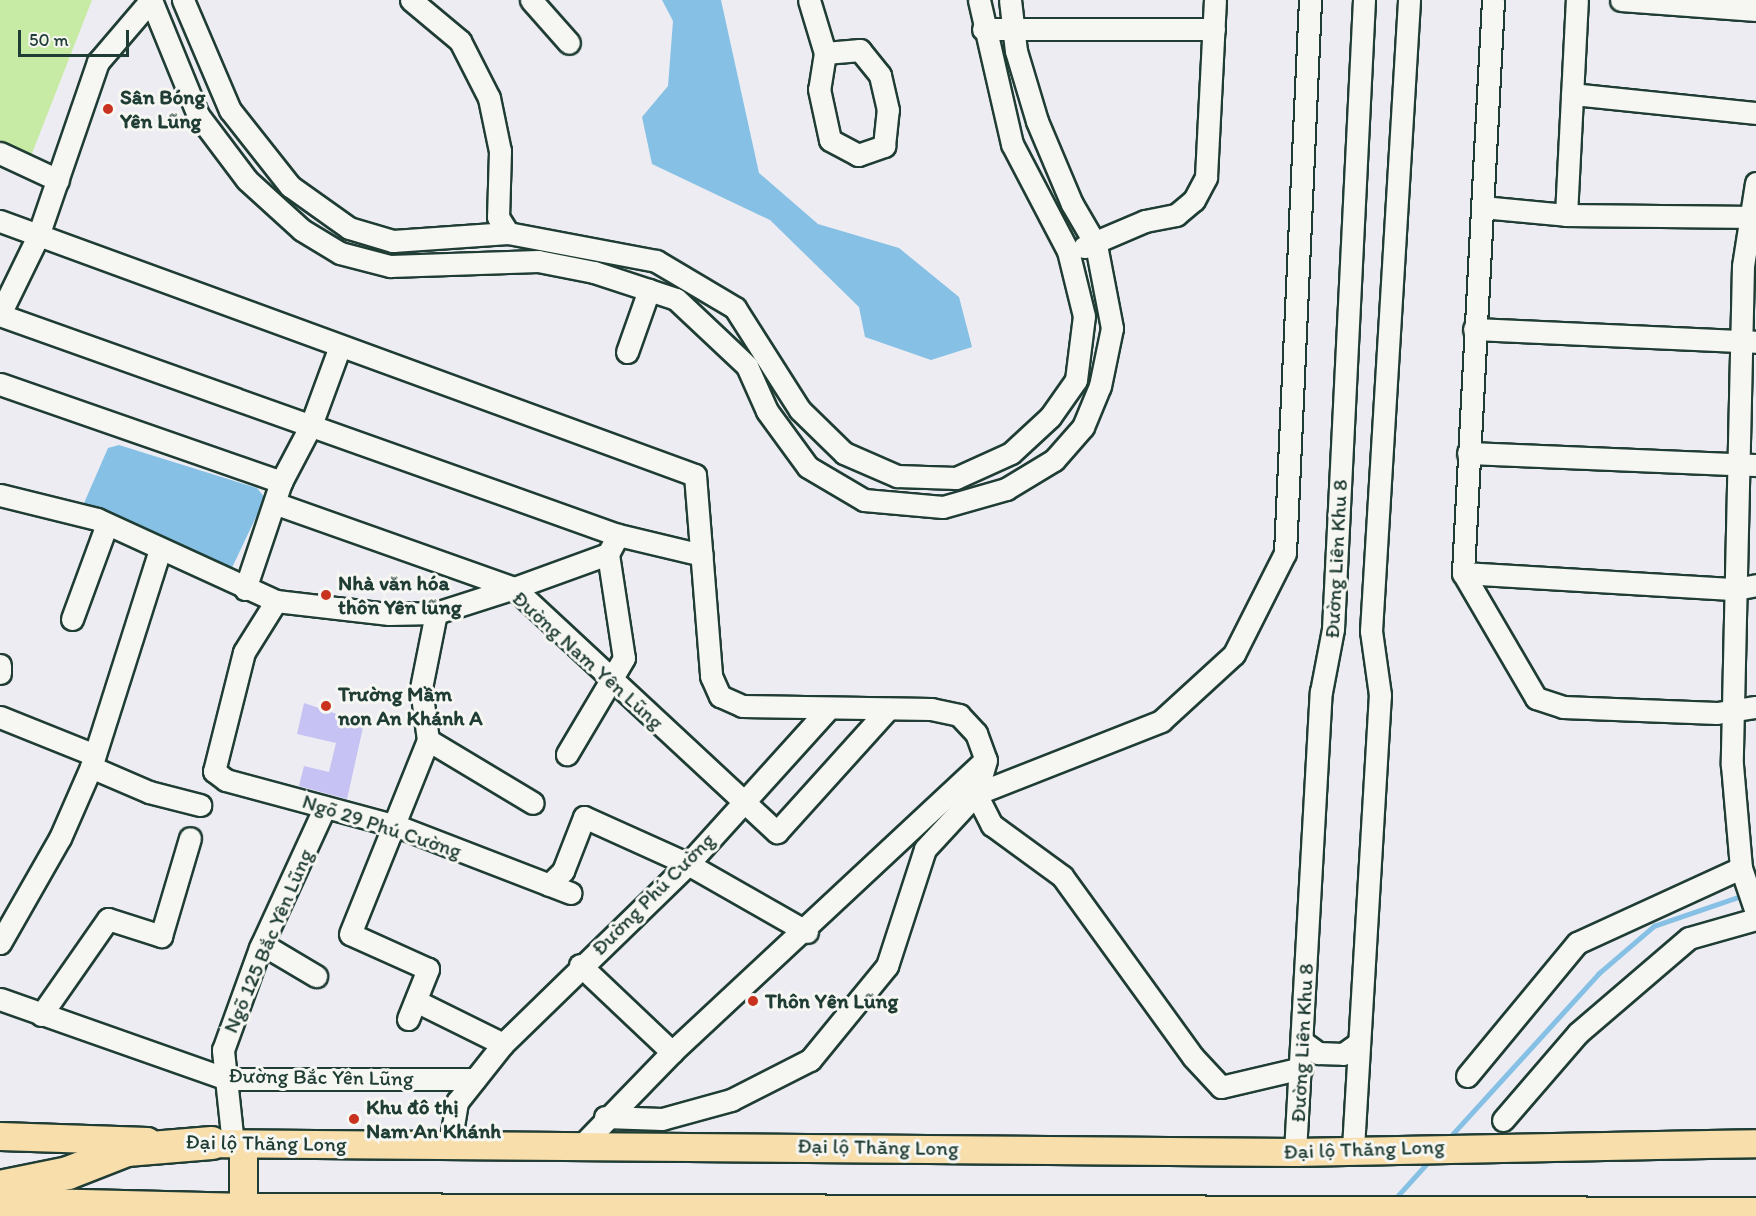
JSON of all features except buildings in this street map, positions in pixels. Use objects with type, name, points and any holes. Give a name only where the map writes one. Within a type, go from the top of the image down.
[{"type":"highway","points":[[0,1187],[68,1173],[127,1150],[229,1144]]},
{"type":"highway","points":[[0,1204],[248,1210],[1756,1214]]},
{"type":"main road","name":"Đại lộ Thăng Long","points":[[0,1136],[229,1144],[583,1144],[1295,1152],[1353,1148],[1756,1143]]},
{"type":"main road","points":[[229,1144],[243,1205]]},
{"type":"street","points":[[702,555],[618,535],[0,315],[38,236],[98,62],[151,0],[198,115],[248,180],[302,230],[340,253],[390,266],[538,261],[676,299],[747,366],[766,411],[808,467],[864,500],[944,507],[1006,489],[1054,460],[1083,427],[1100,386],[1112,328],[1096,245],[1072,204],[1037,121],[1014,28],[1010,0]]},
{"type":"street","points":[[183,0],[230,110],[290,186],[349,228],[393,241],[508,233],[656,261],[735,308],[800,410],[844,453],[897,476],[956,478],[1011,453],[1050,417],[1076,380],[1084,316],[1068,251],[1012,144],[983,29],[979,0]]},
{"type":"street","points":[[411,0],[460,41],[489,98],[500,151],[498,217],[508,233]]},
{"type":"street","points":[[531,0],[569,43]]},
{"type":"street","points":[[809,0],[825,53],[819,89],[830,140],[858,155],[884,146],[888,110],[880,75],[860,50],[825,53]]},
{"type":"street","points":[[1068,251],[1096,245],[1109,234],[1176,215],[1198,192],[1206,177],[1215,0]]},
{"type":"street","points":[[605,1117],[662,1119],[731,1100],[810,1060],[887,966],[925,849],[976,794],[1161,722],[1234,654],[1285,553],[1310,0]]},
{"type":"street","name":"Đường Liên Khu 8","points":[[1295,1152],[1302,1068],[1321,692],[1333,629],[1364,0]]},
{"type":"street","name":"Đường Liên Khu 8","points":[[1353,1148],[1380,695],[1371,631],[1409,0]]},
{"type":"street","points":[[1493,0],[1462,573],[1536,698],[1563,707],[1734,712],[1756,707]]},
{"type":"street","points":[[1566,215],[1577,0]]},
{"type":"street","points":[[1621,0],[1756,10]]},
{"type":"street","points":[[983,29],[1214,29]]},
{"type":"street","points":[[1572,94],[1756,113]]},
{"type":"street","points":[[0,153],[58,180]]},
{"type":"street","points":[[1756,183],[1753,218],[1743,266],[1751,343],[1746,587],[1734,712],[1748,844],[1741,868],[1756,912]]},
{"type":"street","points":[[1482,207],[1566,215],[1753,218]]},
{"type":"street","points":[[0,221],[695,475],[711,676],[720,696],[742,706],[888,709],[959,716],[976,733],[986,760],[976,794],[992,825],[1062,876],[1193,1057],[1221,1087],[1302,1068]]},
{"type":"street","points":[[627,352],[650,290]]},
{"type":"street","points":[[1474,330],[1751,343]]},
{"type":"street","points":[[245,589],[277,504],[281,482],[311,425],[340,346]]},
{"type":"street","points":[[766,411],[783,381]]},
{"type":"street","points":[[0,384],[281,482]]},
{"type":"street","points":[[1468,453],[1747,467]]},
{"type":"street","name":"Đường Nam Yên Lũng","points":[[0,495],[107,524],[245,589],[276,601],[388,614],[436,613],[514,588],[613,683],[777,832],[888,709]]},
{"type":"street","points":[[277,504],[514,588],[608,554]]},
{"type":"street","points":[[72,620],[107,524]]},
{"type":"street","points":[[567,754],[613,683],[624,658],[608,554],[618,535]]},
{"type":"street","points":[[0,944],[60,838],[93,761],[160,549]]},
{"type":"street","points":[[1462,573],[1746,587]]},
{"type":"street","name":"Ngõ 29 Phú Cường","points":[[276,601],[244,651],[214,771],[226,780],[397,826],[571,893]]},
{"type":"street","points":[[436,613],[421,688],[428,740],[397,826],[350,934],[428,969],[412,1010],[503,1044]]},
{"type":"street","points":[[0,665],[0,673]]},
{"type":"street","name":"Đường Phú Cường","points":[[450,1144],[457,1102],[503,1044],[580,965],[688,864],[829,708]]},
{"type":"street","points":[[0,717],[93,761],[149,792],[200,805]]},
{"type":"street","points":[[428,740],[533,803]]},
{"type":"street","points":[[583,1144],[605,1117],[672,1052],[807,932],[909,829],[986,760]]},
{"type":"street","name":"Ngõ 125 Bắc Yên Lũng","points":[[229,1144],[227,1078],[223,1050],[262,945],[325,807]]},
{"type":"street","points":[[549,885],[563,871],[584,817],[688,864],[807,932]]},
{"type":"street","points":[[909,829],[925,849]]},
{"type":"street","points":[[41,1015],[108,919],[161,936],[190,838]]},
{"type":"street","points":[[1467,1076],[1576,943],[1741,868]]},
{"type":"street","points":[[1503,1120],[1578,1033],[1689,938],[1756,919]]},
{"type":"street","points":[[262,945],[316,976]]},
{"type":"street","points":[[580,965],[672,1052]]},
{"type":"street","name":"Đường Bắc Yên Lũng","points":[[0,999],[227,1078],[476,1079]]},
{"type":"street","points":[[1303,1042],[1318,1053],[1343,1054],[1359,1043]]},
{"type":"green space","name":"Sân Bóng Yên Lũng","points":[[0,0],[92,0],[31,156],[0,141]]},
{"type":"water","points":[[662,0],[721,0],[759,173],[818,224],[899,248],[959,297],[972,347],[931,360],[865,337],[859,307],[770,220],[652,164],[642,117],[668,86],[673,21]]},
{"type":"water","points":[[119,445],[257,488],[265,498],[230,572],[81,510],[108,448]]},
{"type":"waterway","points":[[1449,1138],[1598,974],[1654,926],[1744,895]]},
{"type":"waterway","points":[[1393,1201],[1430,1160]]},
{"type":"place","name":"Sân Bóng Yên Lũng","points":[[108,109]]},
{"type":"place","name":"Nhà văn hóa thôn Yên lũng","points":[[326,595]]},
{"type":"place","name":"Trường Mầm non An Khánh A","points":[[326,706]]},
{"type":"place","name":"Thôn Yên Lũng","points":[[753,1001]]},
{"type":"place","name":"Khu đô thị Nam An Khánh","points":[[354,1119]]}]
